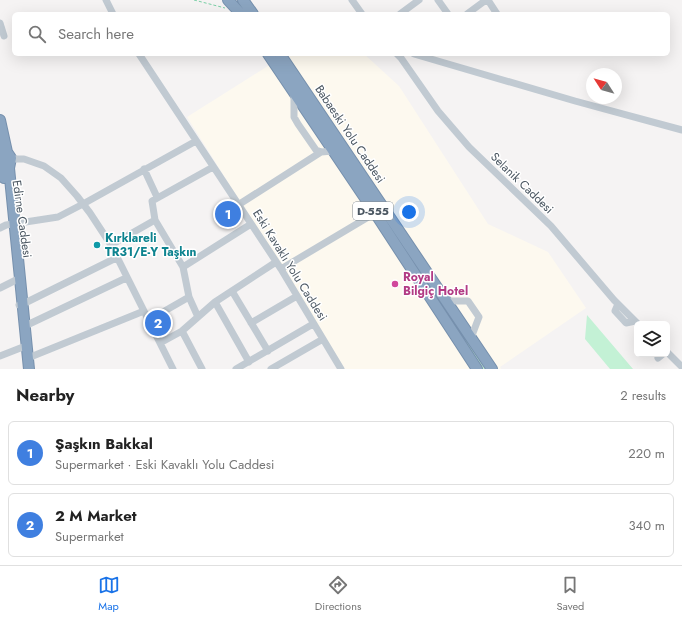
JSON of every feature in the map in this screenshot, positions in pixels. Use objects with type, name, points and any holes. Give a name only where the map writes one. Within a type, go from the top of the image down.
[{"type":"highway","points":[[243,0],[252,12]]},
{"type":"highway","points":[[228,4],[238,12]]},
{"type":"highway","name":"Babaeski Yolu Caddesi","points":[[269,56],[375,213],[476,369]]},
{"type":"highway","name":"Babaeski Yolu Caddesi","points":[[281,56],[492,369]]},
{"type":"highway","name":"Edirne Caddesi","points":[[0,120],[6,159],[21,304],[24,369]]},
{"type":"highway","name":"Edirne Caddesi","points":[[0,145],[6,159]]},
{"type":"highway","name":"Edirne Caddesi","points":[[13,224],[16,280],[25,326],[29,369]]},
{"type":"street","points":[[106,0],[112,12]]},
{"type":"street","points":[[352,0],[361,12]]},
{"type":"street","points":[[402,12],[411,2],[419,0]]},
{"type":"street","points":[[438,0],[447,12]]},
{"type":"street","points":[[470,12],[487,0],[496,12]]},
{"type":"street","points":[[0,23],[4,36]]},
{"type":"street","name":"Eski Kavaklı Yolu Caddesi","points":[[140,56],[281,269],[340,369]]},
{"type":"street","name":"Selanik Caddesi","points":[[399,56],[438,111],[470,147],[551,226],[618,304],[635,321]]},
{"type":"street","points":[[421,56],[575,101],[682,130]]},
{"type":"street","points":[[294,93],[294,116],[316,150],[320,152]]},
{"type":"street","points":[[0,228],[13,224],[58,217],[196,141]]},
{"type":"street","points":[[238,205],[320,152],[334,151]]},
{"type":"street","points":[[6,159],[30,160],[49,169],[61,178],[83,204],[111,246],[126,278],[174,369]]},
{"type":"street","points":[[198,317],[189,297],[183,267],[155,220],[152,201],[213,167]]},
{"type":"street","points":[[144,169],[157,197]]},
{"type":"street","points":[[281,269],[375,213]]},
{"type":"street","points":[[111,246],[155,220]]},
{"type":"street","points":[[183,267],[251,224]]},
{"type":"street","points":[[21,304],[116,258]]},
{"type":"street","points":[[160,343],[182,331],[215,302],[276,262]]},
{"type":"street","points":[[25,326],[126,278]]},
{"type":"street","points":[[0,288],[16,280]]},
{"type":"street","points":[[232,290],[268,351]]},
{"type":"street","points":[[251,323],[297,296]]},
{"type":"street","points":[[149,320],[189,297]]},
{"type":"street","points":[[446,302],[468,300],[479,317],[471,338]]},
{"type":"street","points":[[215,302],[249,362]]},
{"type":"street","points":[[28,358],[144,311]]},
{"type":"street","points":[[236,369],[314,324]]},
{"type":"street","points":[[182,331],[202,369]]},
{"type":"street","points":[[271,369],[323,339]]},
{"type":"street","points":[[0,356],[23,347]]},
{"type":"street","points":[[670,355],[682,367]]},
{"type":"path","points":[[194,0],[228,4]]},
{"type":"shaded area","points":[[284,56],[366,56],[399,86],[488,224],[548,252],[586,308],[500,367],[501,369],[342,369],[187,117]]},
{"type":"green space","points":[[272,56],[275,56],[487,369],[482,369]]},
{"type":"green space","points":[[587,315],[633,369],[610,369],[585,339]]},
{"type":"place","name":"Şaşkın Bakkal","points":[[228,214]]},
{"type":"place","name":"Kırklareli TR31/E-Y Taşkın","points":[[97,245]]},
{"type":"place","name":"Royal Bilgiç Hotel","points":[[395,284]]},
{"type":"place","name":"2 M Market","points":[[158,323]]}]
